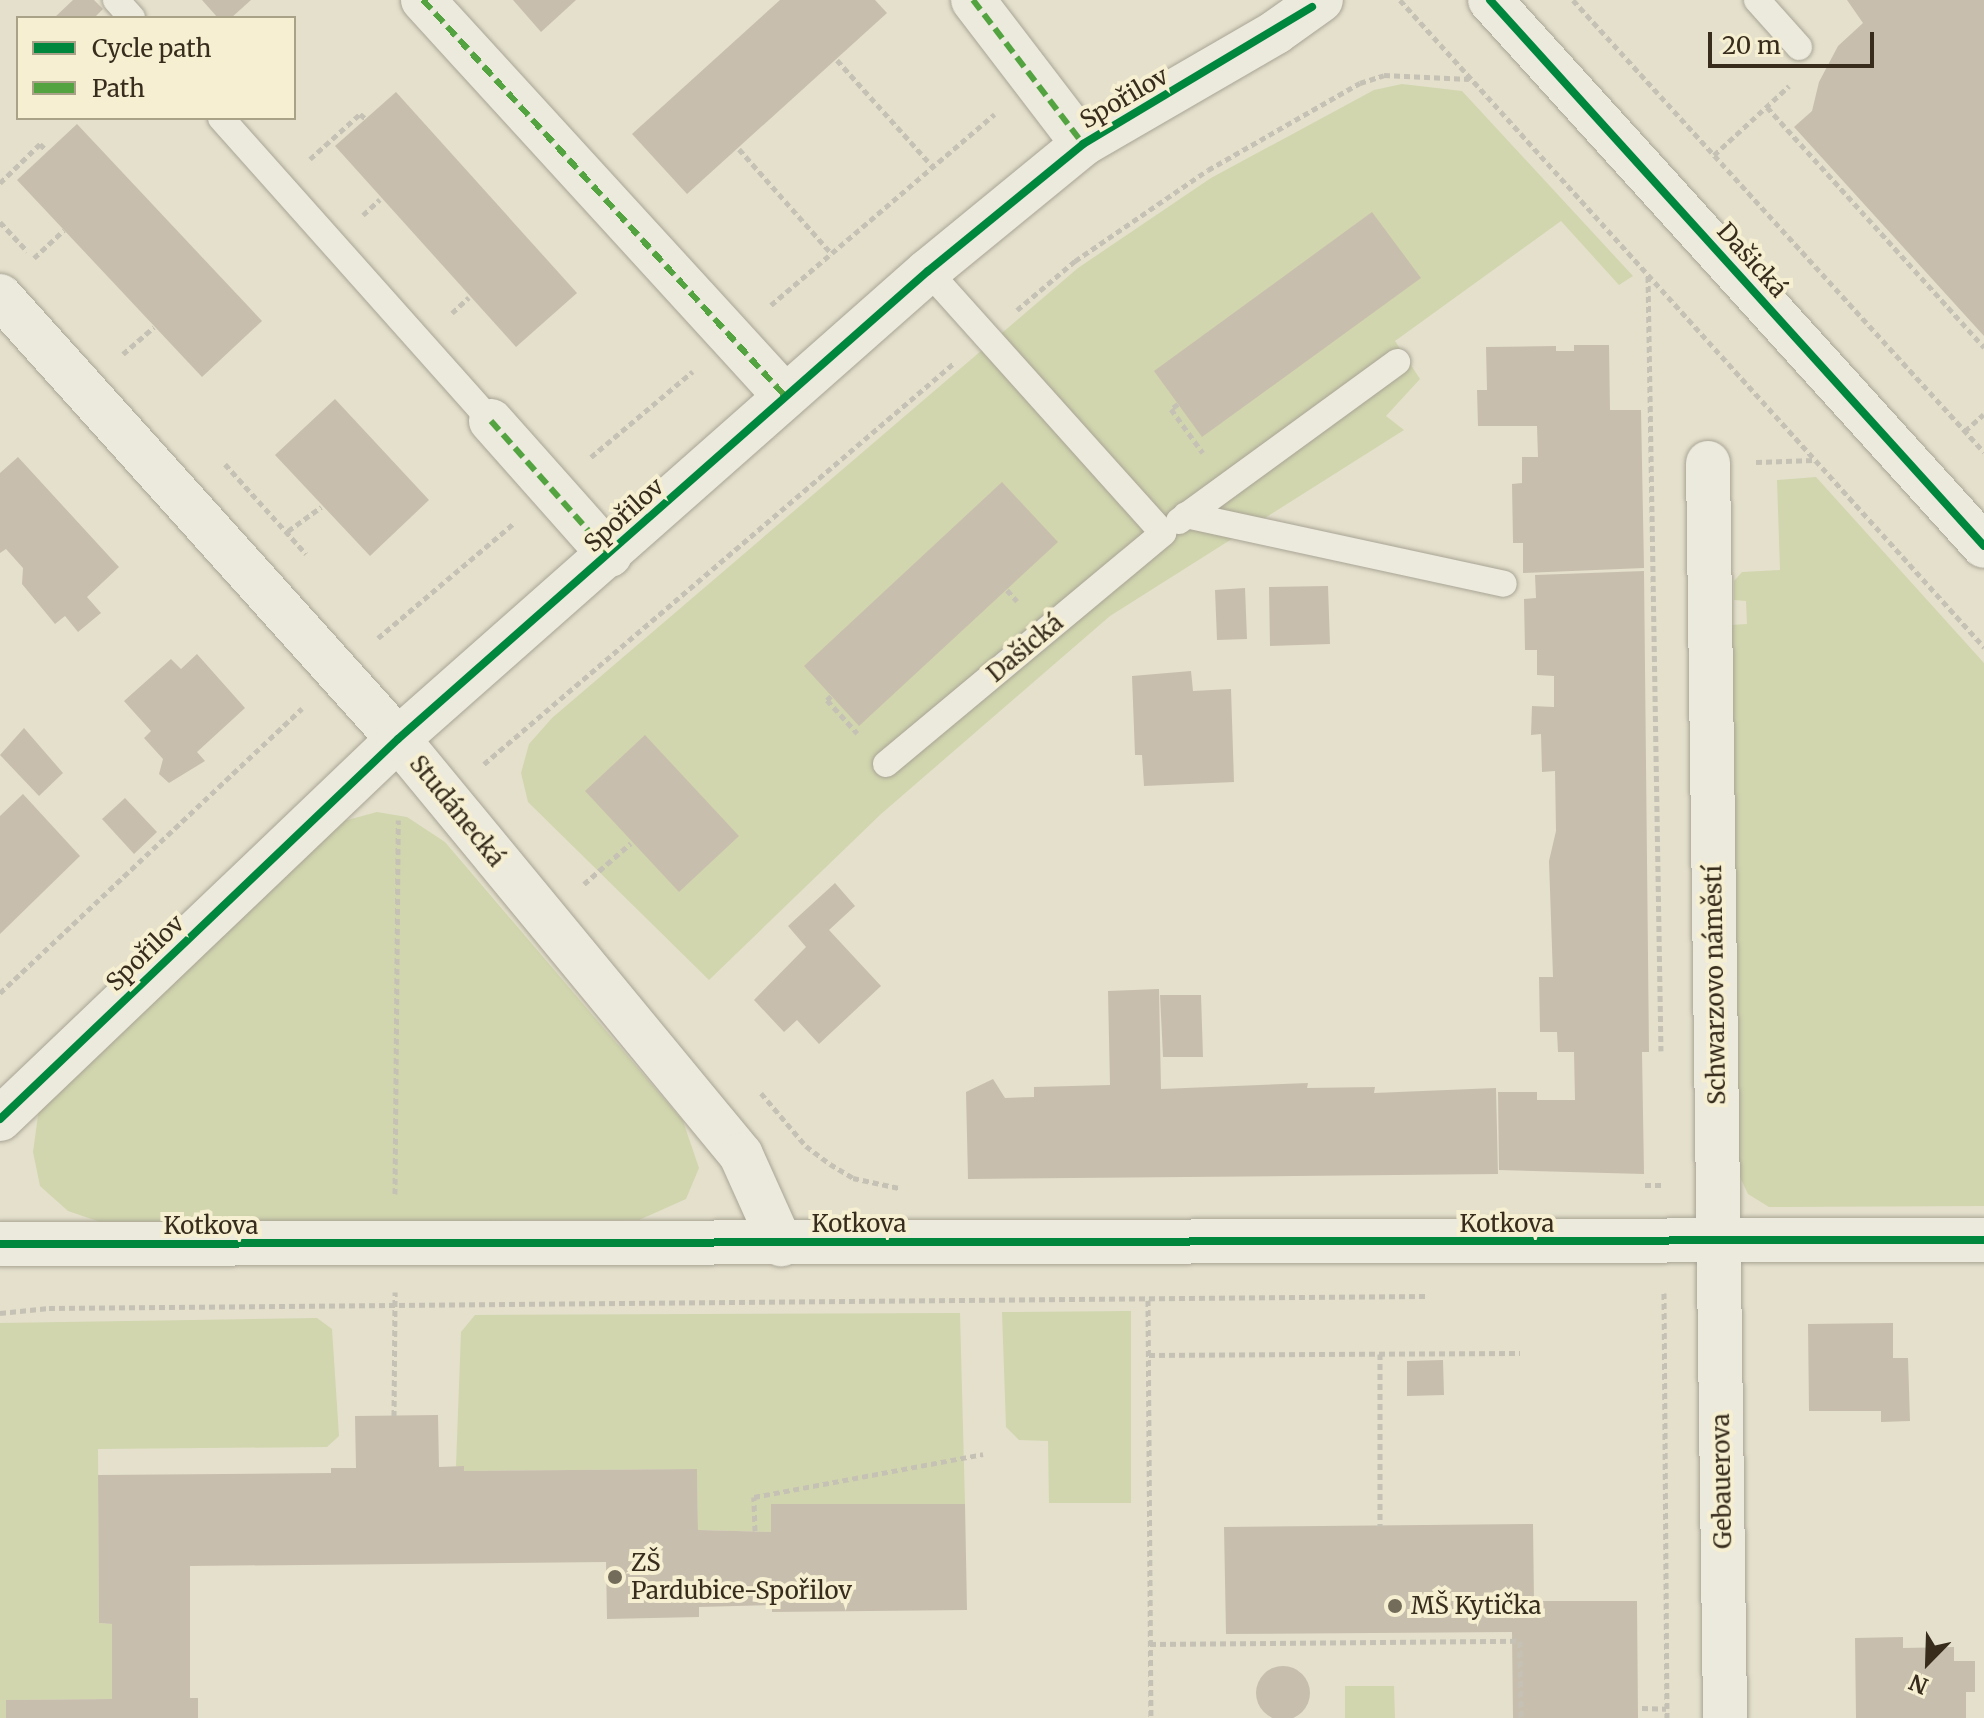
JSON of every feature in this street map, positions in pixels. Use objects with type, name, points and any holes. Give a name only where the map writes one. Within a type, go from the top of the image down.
[{"type":"street","points":[[423,0],[785,396]]},
{"type":"street","points":[[973,0],[1083,144]]},
{"type":"street","name":"Dašická","points":[[1490,0],[1984,546]]},
{"type":"street","name":"Spořilov","points":[[0,1119],[398,739],[928,271],[1083,144],[1316,4]]},
{"type":"street","name":"Studánecká","points":[[0,296],[398,739],[741,1155],[781,1244]]},
{"type":"street","points":[[491,421],[610,555]]},
{"type":"street","name":"Schwarzovo náměstí","points":[[1708,463],[1719,1243]]},
{"type":"street","points":[[1719,1243],[1984,1240]]},
{"type":"street","name":"Kotkova","points":[[0,1244],[1719,1243]]},
{"type":"street","name":"Gebauerova","points":[[1719,1243],[1725,1718]]},
{"type":"lane","points":[[116,0],[130,16]]},
{"type":"lane","points":[[1757,0],[1799,47]]},
{"type":"lane","points":[[223,120],[491,421]]},
{"type":"lane","points":[[928,271],[984,338],[1163,533]]},
{"type":"lane","name":"Dašická","points":[[886,764],[1163,533],[1397,362]]},
{"type":"lane","points":[[1186,515],[1504,584]]},
{"type":"path","points":[[1400,0],[1984,647]]},
{"type":"path","points":[[1573,0],[1984,452]]},
{"type":"path","points":[[837,60],[933,167]]},
{"type":"path","points":[[483,765],[1075,261],[1208,170],[1360,83],[1384,75],[1469,79]]},
{"type":"path","points":[[1767,107],[1984,347]]},
{"type":"path","points":[[281,185],[360,114],[366,119]]},
{"type":"path","points":[[0,183],[40,144],[47,151]]},
{"type":"path","points":[[739,149],[832,254]]},
{"type":"path","points":[[34,258],[64,230]]},
{"type":"path","points":[[1648,276],[1661,1060]]},
{"type":"path","points":[[123,354],[154,327]]},
{"type":"path","points":[[1178,404],[1171,409],[1228,486]]},
{"type":"path","points":[[1965,431],[1984,414]]},
{"type":"path","points":[[288,531],[321,507]]},
{"type":"path","points":[[0,993],[339,673]]},
{"type":"path","points":[[831,696],[827,700],[886,764]]},
{"type":"path","points":[[394,1416],[398,818]]},
{"type":"path","points":[[584,884],[631,843]]},
{"type":"path","points":[[1663,1170],[1663,1244]]},
{"type":"path","points":[[1649,1291],[1664,1290],[1667,1718]]},
{"type":"path","points":[[0,1313],[395,1305],[1433,1296]]},
{"type":"path","points":[[1148,1300],[1151,1718]]},
{"type":"path","points":[[1149,1355],[1520,1353]]},
{"type":"path","points":[[1380,1354],[1380,1526]]},
{"type":"path","points":[[755,1531],[754,1497],[983,1454]]},
{"type":"path","points":[[1150,1644],[1520,1641],[1521,1718]]},
{"type":"path","points":[[1642,1708],[1666,1709]]},
{"type":"green space","points":[[1402,84],[1462,91],[1633,276],[1619,285],[1561,221],[1395,341],[1420,379],[1386,416],[1404,430],[1110,616],[881,814],[709,980],[528,802],[521,773],[529,744],[552,718],[1078,268],[1211,178],[1374,90]]},
{"type":"green space","points":[[1816,477],[1984,663],[1984,1206],[1769,1207],[1748,1194],[1737,1171],[1730,625],[1747,624],[1746,601],[1734,600],[1734,581],[1742,572],[1780,570],[1777,480]]},
{"type":"green space","points":[[377,812],[407,817],[445,842],[683,1121],[699,1168],[686,1199],[639,1220],[103,1223],[68,1211],[40,1186],[33,1152],[39,1108],[340,822]]},
{"type":"green space","points":[[1131,1311],[1131,1503],[1049,1503],[1048,1441],[1019,1440],[1006,1427],[1002,1312]]},
{"type":"green space","points":[[960,1313],[965,1504],[772,1504],[771,1532],[698,1530],[697,1469],[464,1471],[456,1466],[461,1332],[475,1315]]},
{"type":"green space","points":[[317,1318],[332,1329],[339,1436],[327,1447],[98,1449],[99,1623],[112,1624],[112,1699],[7,1700],[6,1718],[0,1718],[0,1323]]},
{"type":"green space","points":[[1345,1686],[1394,1686],[1395,1718],[1345,1718]]},
{"type":"building","points":[[73,0],[94,0],[103,9],[96,16],[56,16]]},
{"type":"building","points":[[202,0],[251,0],[233,16],[216,16]]},
{"type":"building","points":[[513,0],[576,0],[541,32]]},
{"type":"building","points":[[780,0],[875,0],[887,13],[687,194],[632,134]]},
{"type":"building","points":[[1847,0],[1984,0],[1984,336],[1794,127],[1812,111],[1819,82],[1838,46],[1863,23]]},
{"type":"building","points":[[396,92],[577,293],[516,347],[335,146]]},
{"type":"building","points":[[77,124],[262,321],[202,377],[17,180]]},
{"type":"building","points":[[1372,212],[1421,278],[1202,437],[1154,371]]},
{"type":"building","points":[[1574,345],[1609,345],[1610,410],[1641,410],[1644,568],[1523,573],[1523,543],[1513,543],[1512,484],[1522,483],[1522,457],[1538,457],[1537,426],[1478,426],[1477,390],[1487,390],[1486,347],[1556,346],[1556,351],[1574,351]]},
{"type":"building","points":[[335,399],[429,500],[370,556],[275,455]]},
{"type":"building","points":[[18,457],[119,567],[87,597],[101,613],[78,632],[65,616],[55,624],[22,584],[23,568],[6,549],[0,553],[0,473]]},
{"type":"building","points":[[1002,482],[1058,542],[859,726],[804,666]]},
{"type":"building","points":[[1644,571],[1649,1052],[1642,1052],[1644,1174],[1499,1170],[1498,1092],[1537,1092],[1537,1100],[1575,1100],[1574,1052],[1558,1052],[1557,1032],[1540,1032],[1539,977],[1553,977],[1549,861],[1556,831],[1555,771],[1542,772],[1541,734],[1531,735],[1532,706],[1554,707],[1554,676],[1537,675],[1537,650],[1525,650],[1524,599],[1536,598],[1535,575]]},
{"type":"building","points":[[1328,586],[1330,644],[1270,646],[1269,587]]},
{"type":"building","points":[[1245,588],[1247,639],[1217,640],[1215,590]]},
{"type":"building","points":[[197,654],[245,708],[197,752],[205,761],[169,783],[159,774],[163,759],[144,738],[151,731],[124,701],[171,659],[181,669]]},
{"type":"building","points":[[1191,671],[1193,691],[1231,689],[1234,782],[1144,786],[1142,755],[1135,755],[1132,676]]},
{"type":"building","points":[[24,728],[63,773],[39,796],[0,755]]},
{"type":"building","points":[[645,735],[739,836],[679,892],[585,791]]},
{"type":"building","points":[[23,794],[80,856],[0,934],[0,816]]},
{"type":"building","points":[[125,798],[157,832],[134,854],[102,819]]},
{"type":"building","points":[[835,883],[855,906],[829,930],[881,986],[819,1044],[797,1020],[784,1032],[754,1000],[806,947],[788,926]]},
{"type":"building","points":[[1159,989],[1161,1089],[1308,1083],[1307,1088],[1375,1087],[1374,1093],[1496,1088],[1498,1174],[968,1179],[966,1092],[993,1079],[1005,1098],[1034,1097],[1034,1087],[1110,1085],[1108,991]]},
{"type":"building","points":[[1160,995],[1201,995],[1203,1057],[1163,1057]]},
{"type":"building","points":[[1893,1323],[1893,1358],[1908,1358],[1910,1421],[1881,1422],[1881,1411],[1809,1411],[1808,1324]]},
{"type":"building","points":[[1443,1360],[1444,1395],[1407,1396],[1407,1361]]},
{"type":"building","points":[[438,1415],[439,1467],[464,1466],[464,1471],[697,1469],[698,1530],[771,1532],[771,1504],[965,1504],[967,1610],[772,1612],[772,1605],[699,1607],[699,1617],[607,1619],[606,1562],[190,1566],[190,1698],[198,1698],[198,1718],[6,1718],[6,1700],[112,1699],[112,1624],[99,1623],[98,1475],[331,1473],[331,1468],[356,1468],[355,1416]]},
{"type":"building","points":[[1533,1524],[1534,1601],[1637,1601],[1638,1718],[1513,1718],[1512,1632],[1226,1634],[1224,1527]]},
{"type":"building","points":[[1903,1637],[1903,1648],[1954,1647],[1954,1661],[1975,1661],[1975,1692],[1966,1692],[1966,1718],[1856,1718],[1855,1638]]},
{"type":"building","points":[[1273,1668],[1293,1668],[1308,1683],[1308,1703],[1293,1718],[1273,1718],[1258,1703],[1258,1683]]},
{"type":"marked path","points":[[423,0],[785,396]]},
{"type":"marked path","points":[[973,0],[1083,144]]},
{"type":"marked path","points":[[491,421],[610,555]]},
{"type":"cycle path","points":[[1490,0],[1984,546]]},
{"type":"cycle path","points":[[0,1119],[398,739],[928,271],[1083,144],[1312,7]]},
{"type":"cycle path","points":[[0,1244],[1984,1240]]},
{"type":"place","name":"ZŠ Pardubice-Spořilov","points":[[615,1577]]},
{"type":"place","name":"MŠ Kytička","points":[[1395,1606]]}]
